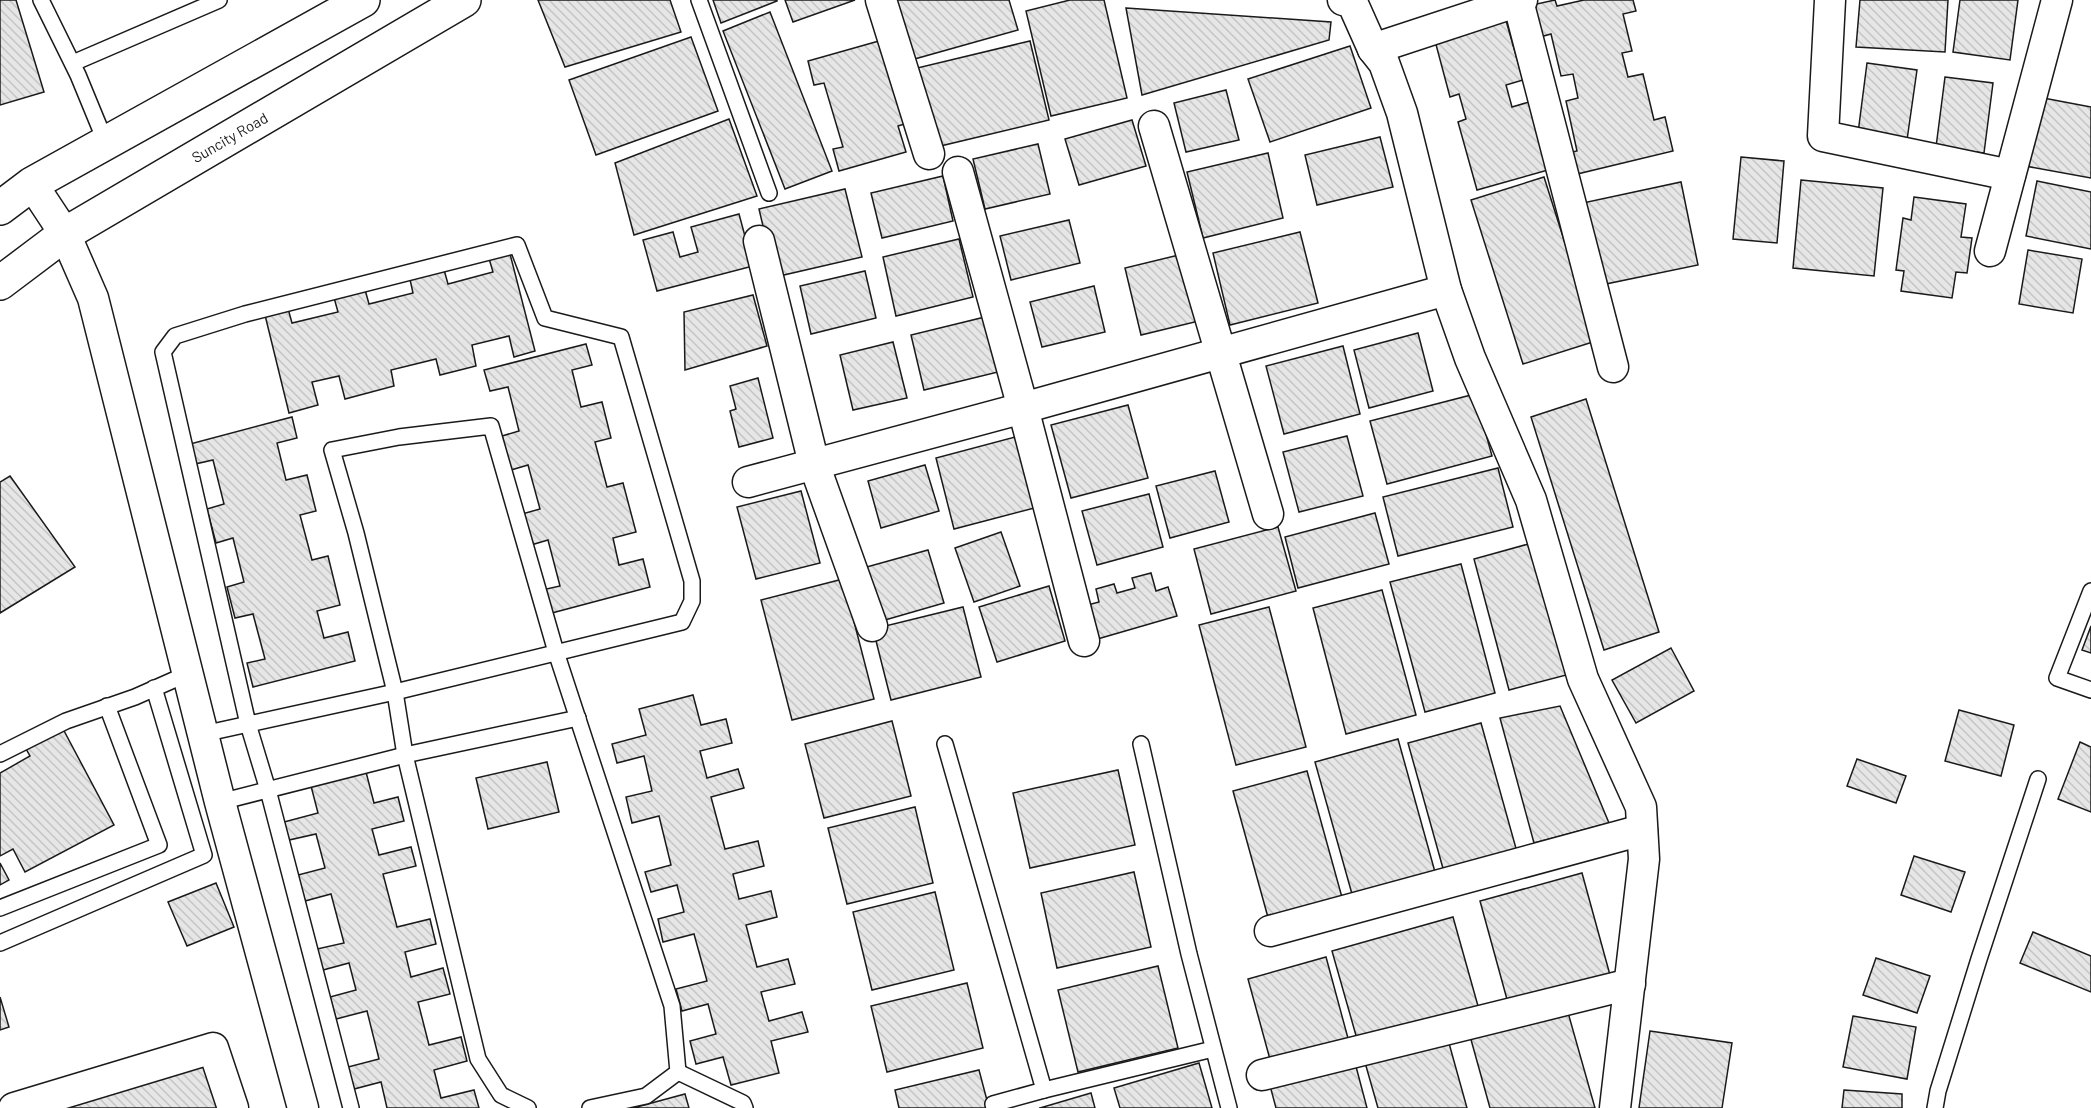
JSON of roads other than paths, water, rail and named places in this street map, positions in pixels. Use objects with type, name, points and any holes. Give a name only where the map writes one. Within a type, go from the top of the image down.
[{"type":"street","points":[[0,208],[32,184],[363,0]]},
{"type":"street","name":"Suncity Road","points":[[0,283],[65,234],[464,0]]},
{"type":"street","points":[[881,0],[929,154]]},
{"type":"street","points":[[1343,0],[1352,2],[1373,50],[1384,63],[1402,113],[1446,290],[1470,358],[1531,500],[1583,679],[1641,807],[1644,859],[1615,1108]]},
{"type":"street","points":[[1830,0],[1823,136],[2010,175]]},
{"type":"street","points":[[1990,251],[2057,0]]},
{"type":"street","points":[[1373,50],[1520,1],[1613,367]]},
{"type":"street","points":[[1154,126],[1268,514]]},
{"type":"street","points":[[957,172],[1023,408],[1084,641]]},
{"type":"street","points":[[32,184],[65,234],[93,298],[220,802],[303,1108]]},
{"type":"street","points":[[759,241],[814,464],[872,626]]},
{"type":"street","points":[[748,482],[1446,290]]},
{"type":"street","points":[[1270,931],[1642,830]]},
{"type":"street","points":[[1262,1075],[1630,984]]},
{"type":"street","points":[[14,1108],[213,1048],[233,1108]]},
{"type":"lane","points":[[41,0],[73,63],[106,143]]},
{"type":"lane","points":[[73,63],[219,0]]},
{"type":"lane","points":[[699,0],[770,193]]},
{"type":"lane","points":[[203,734],[248,724],[395,692],[682,622],[692,601],[692,581],[621,338],[545,318],[517,245],[235,317],[175,336],[163,352],[248,724],[268,790],[351,1108]]},
{"type":"lane","points":[[528,1108],[501,1095],[478,1059],[405,754],[395,692],[356,533],[332,450],[399,437],[491,426],[556,652],[672,1006],[678,1072]]},
{"type":"lane","points":[[2091,591],[2057,678],[2091,690]]},
{"type":"lane","points":[[0,753],[66,722],[187,674]]},
{"type":"lane","points":[[0,943],[204,855],[154,688]]},
{"type":"lane","points":[[0,908],[159,845],[107,706]]},
{"type":"lane","points":[[220,802],[405,754],[578,717]]},
{"type":"lane","points":[[945,744],[1044,1090]]},
{"type":"lane","points":[[1141,744],[1189,954],[1229,1108]]},
{"type":"lane","points":[[1935,1108],[1938,1091],[1978,959],[2038,779]]},
{"type":"lane","points":[[994,1108],[993,1104],[1044,1090],[1213,1049]]},
{"type":"lane","points":[[590,1108],[646,1096],[678,1072]]},
{"type":"lane","points":[[678,1072],[743,1103],[745,1108]]}]
